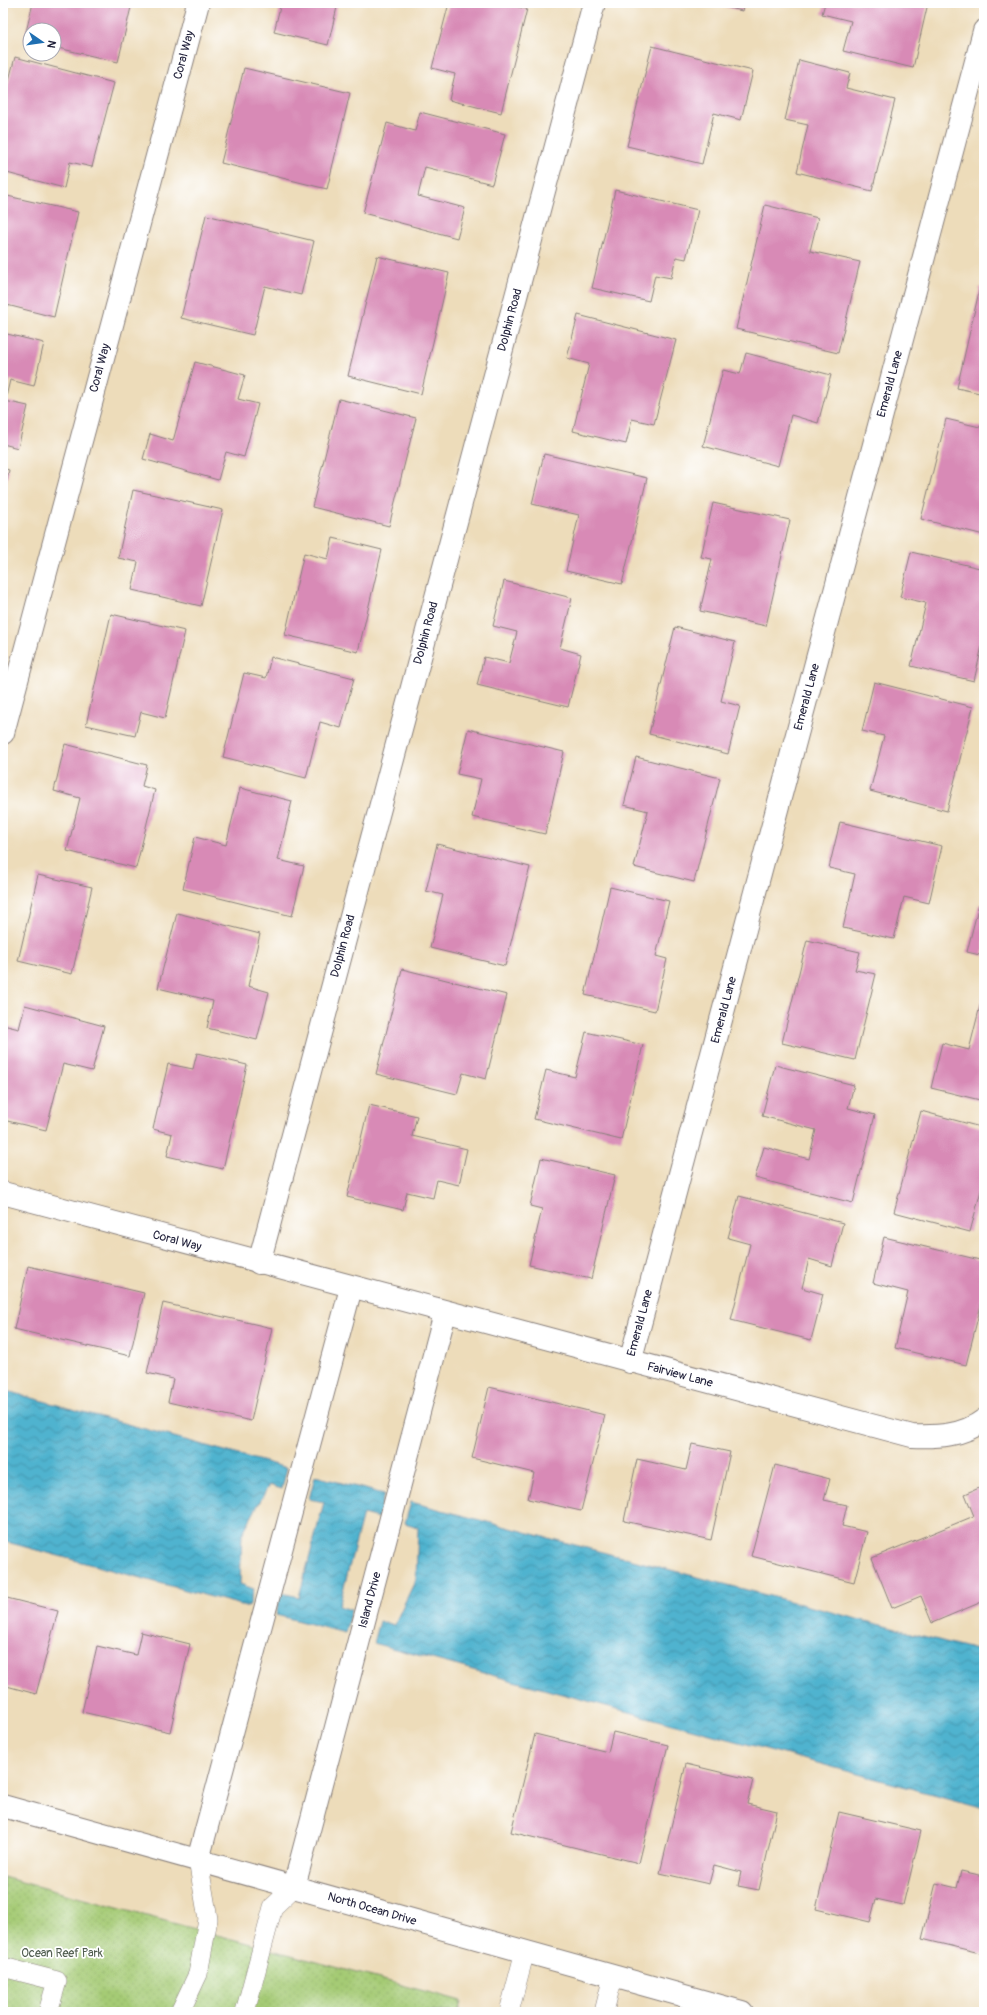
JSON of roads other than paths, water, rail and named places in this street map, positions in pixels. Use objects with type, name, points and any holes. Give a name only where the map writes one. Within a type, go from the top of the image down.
[{"type":"street","name":"Coral Way","points":[[3,733],[198,3]]},
{"type":"street","name":"Dolphin Road","points":[[259,1263],[594,3]]},
{"type":"street","name":"Emerald Lane","points":[[630,1362],[984,32]]},
{"type":"street","name":"Coral Way","points":[[3,1193],[351,1288]]},
{"type":"street","name":"Fairview Lane","points":[[351,1288],[912,1436],[936,1437],[960,1432],[984,1420]]},
{"type":"street","points":[[198,1860],[351,1288]]},
{"type":"street","name":"Island Drive","points":[[294,1887],[445,1313]]},
{"type":"street","name":"North Ocean Drive","points":[[3,1806],[742,2012]]},
{"type":"lane","points":[[180,2012],[198,1974],[208,1919],[198,1860]]},
{"type":"lane","points":[[245,2012],[274,1908],[294,1887]]},
{"type":"lane","points":[[509,2012],[525,1951]]},
{"type":"lane","points":[[3,1967],[57,1981],[48,2012]]},
{"type":"lane","points":[[604,2012],[613,1976]]},
{"type":"water","points":[[3,1390],[287,1468],[282,1489],[269,1485],[242,1534],[240,1584],[254,1589],[249,1607],[3,1541]]},
{"type":"water","points":[[315,1476],[384,1494],[378,1518],[363,1514],[339,1606],[351,1610],[345,1633],[276,1615],[281,1593],[299,1597],[324,1502],[309,1499]]},
{"type":"water","points":[[411,1502],[984,1652],[984,1808],[373,1643],[379,1621],[394,1625],[416,1579],[418,1527],[405,1523]]},
{"type":"park label","name":"Ocean Reef Park","points":[[62,1953]]}]
